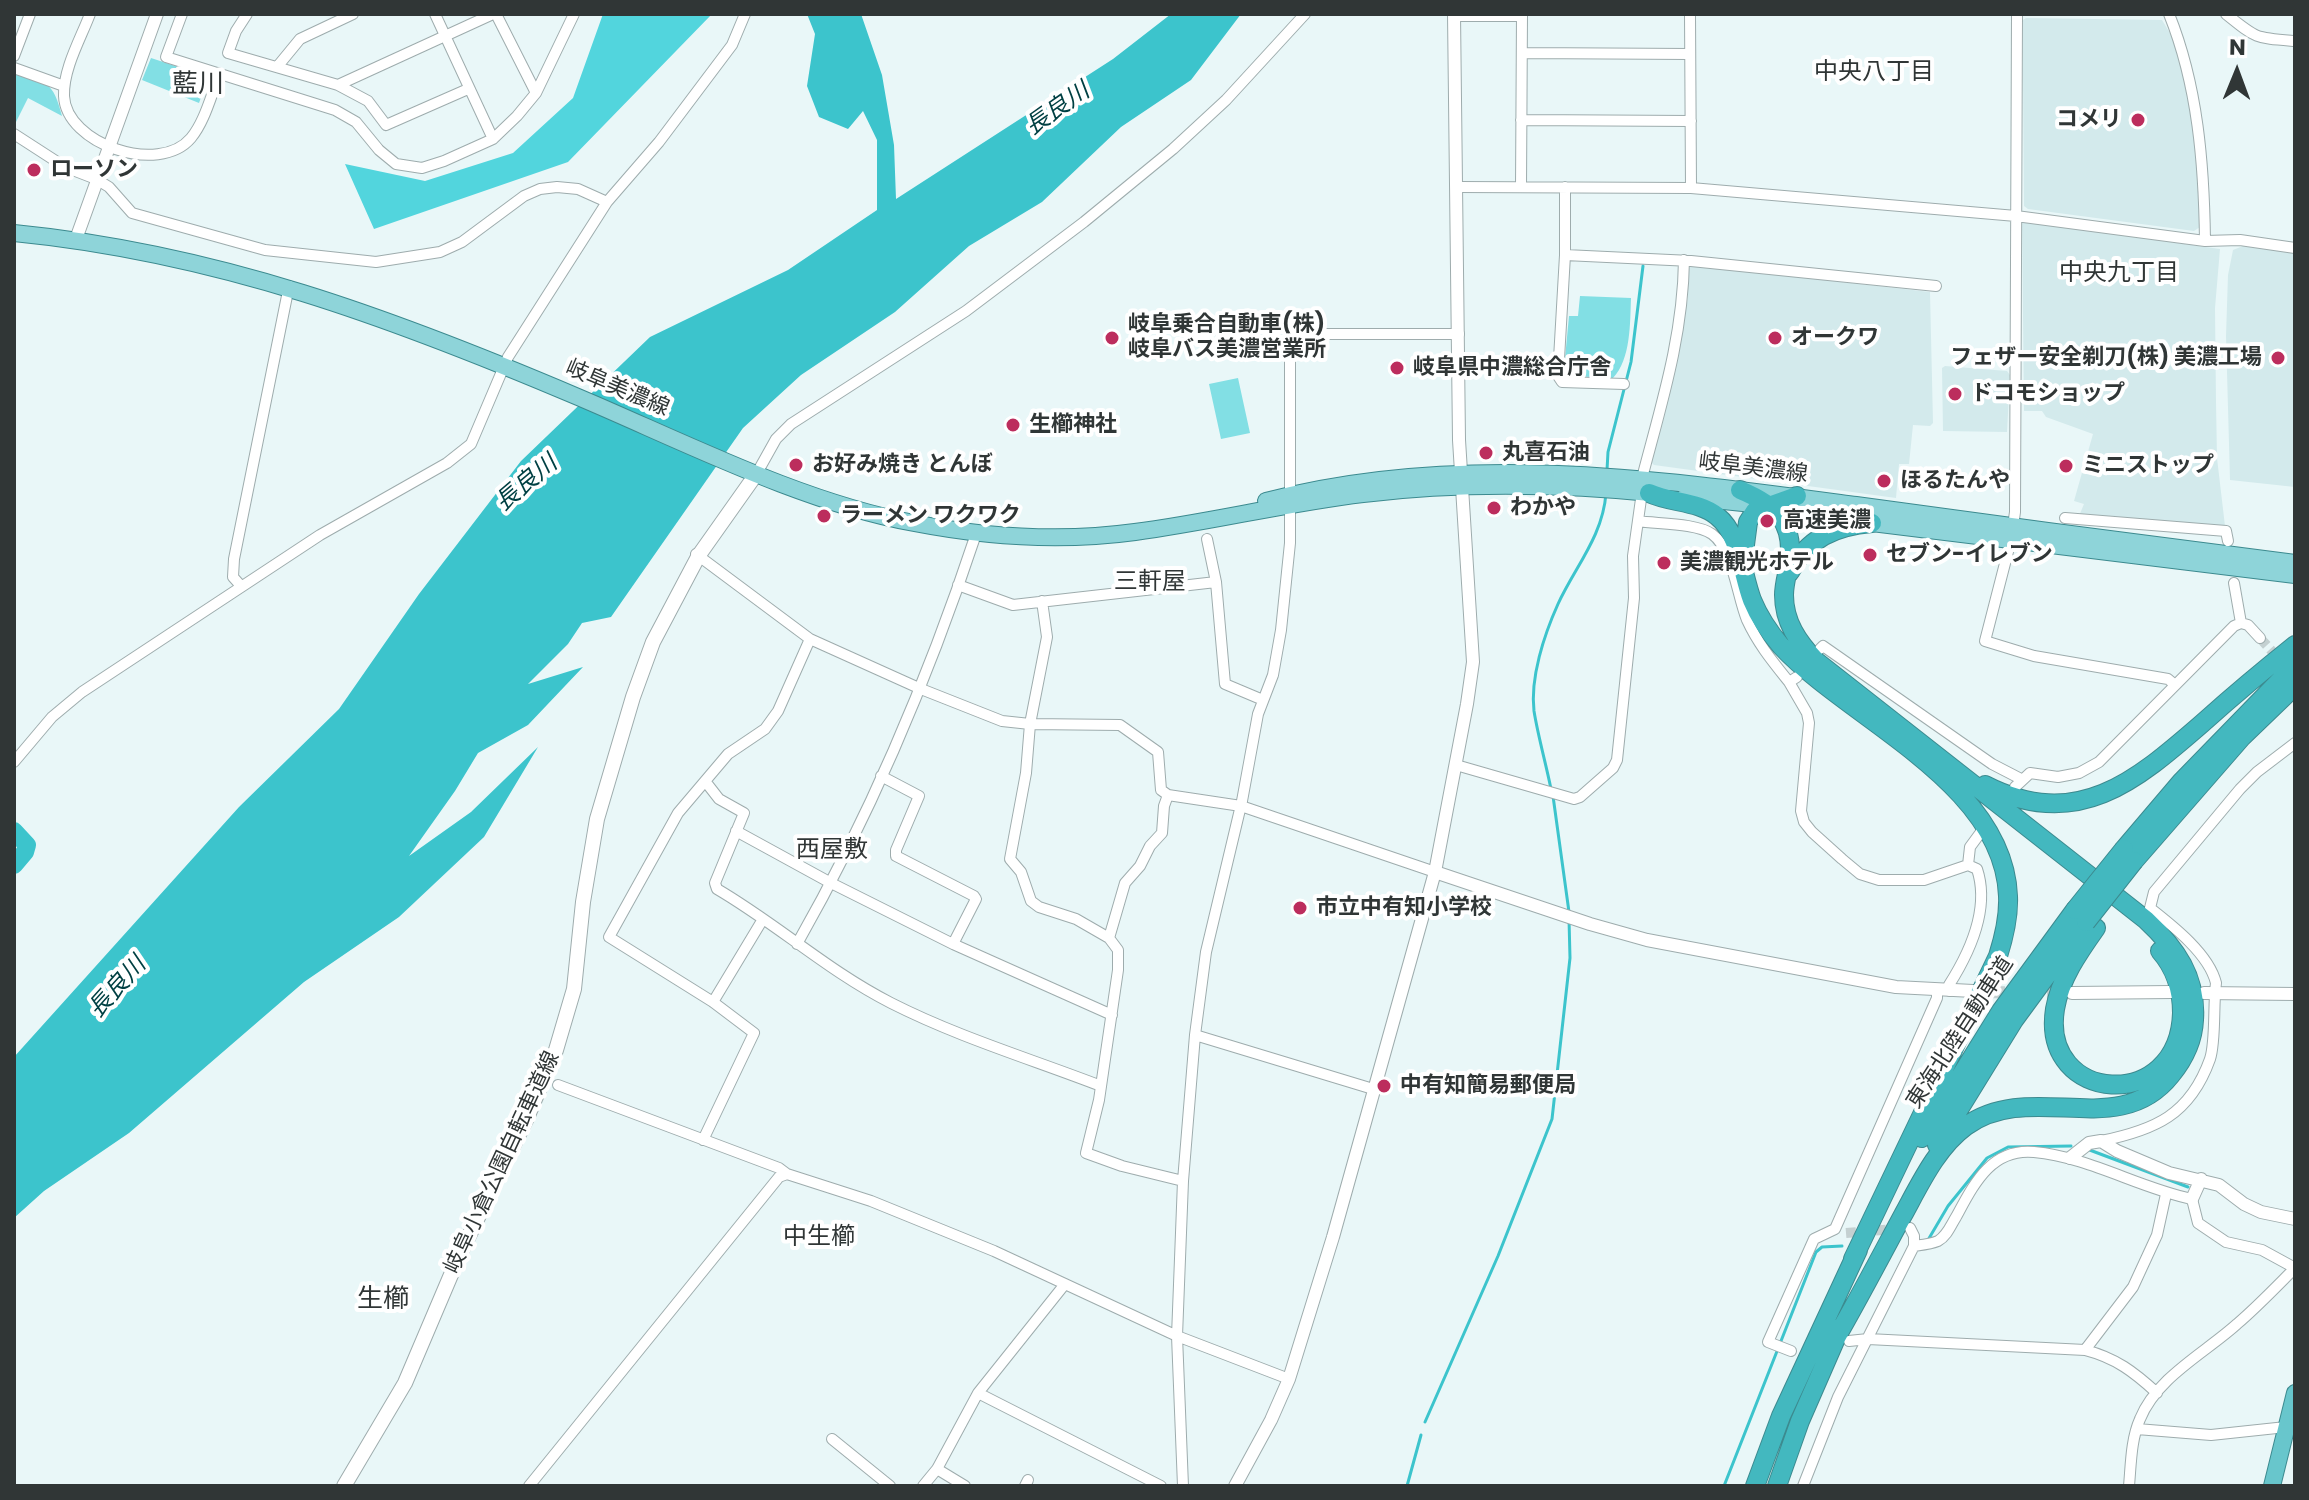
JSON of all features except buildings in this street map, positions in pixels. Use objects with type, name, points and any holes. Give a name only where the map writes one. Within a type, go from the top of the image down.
[{"type":"highway","points":[[1644,488],[1667,501],[1705,509],[1717,516],[1733,540],[1758,614],[1781,645],[1811,674],[2131,907],[2177,951],[2192,990],[2193,1029],[2189,1046],[2167,1080],[2150,1095],[2132,1104],[2089,1109],[2018,1106],[1982,1117],[1950,1141],[1934,1162],[1842,1340]]},
{"type":"highway","points":[[1740,490],[1772,506],[1787,526],[1790,551],[1785,607],[1802,647],[1932,760],[2123,916],[2165,957],[2179,987],[2182,1004],[2178,1040],[2161,1067],[2148,1078],[2134,1084],[2101,1085],[2074,1070],[2057,1042],[2054,1027],[2059,995],[2080,952],[2086,920],[2131,862]]},
{"type":"highway","points":[[1743,571],[1748,522],[1755,511],[1797,496]]},
{"type":"highway","points":[[1785,584],[1791,568],[1809,545],[1836,529],[1872,523]]},
{"type":"highway","points":[[1932,760],[2001,793],[2021,799],[2063,803],[2104,794],[2147,770],[2295,645]]},
{"type":"highway","name":"東海北陸自動車道","points":[[1777,1486],[1800,1421],[1842,1340],[1871,1263],[1981,1070],[2051,968],[2213,748],[2295,665]]},
{"type":"highway","name":"東海北陸自動車道","points":[[2131,862],[2242,737],[2295,686]]},
{"type":"highway","points":[[1853,1259],[1988,980],[1998,956],[2008,915],[2006,877],[1993,840],[1932,760]]},
{"type":"highway","name":"東海北陸自動車道","points":[[1755,1486],[1781,1416],[1853,1259],[1967,1063],[2010,998],[2086,920]]},
{"type":"highway","points":[[2274,1480],[2292,1426],[2295,1393]]},
{"type":"main road","name":"岐阜美濃線","points":[[14,233],[76,239],[217,267],[289,286],[357,308],[504,366],[737,465],[831,501],[908,522],[976,534],[1049,537],[1117,534],[1208,521],[1341,485],[1461,480],[1607,483],[1872,523],[2012,533],[2295,563]]},
{"type":"main road","name":"岐阜小倉公園自転車道線","points":[[344,1486],[405,1383],[459,1256],[526,1120],[556,1050],[574,989],[583,902],[595,832],[613,764],[653,642],[696,554],[757,473]]},
{"type":"main road","name":"岐阜美濃線","points":[[1644,488],[1740,490],[1797,496],[2012,533],[2295,575]]},
{"type":"street","points":[[14,56],[30,14]]},
{"type":"street","points":[[90,14],[64,86],[64,103],[69,118],[76,126],[110,145],[128,153],[153,156],[173,151],[191,138],[219,76]]},
{"type":"street","points":[[76,239],[157,14]]},
{"type":"street","points":[[182,14],[166,57],[349,116],[387,159],[407,167],[422,168],[493,139],[536,93],[574,14]]},
{"type":"street","points":[[247,14],[236,31],[228,53],[338,85],[368,101],[386,125],[468,89]]},
{"type":"street","points":[[277,67],[300,39],[353,14]]},
{"type":"street","points":[[435,14],[493,139]]},
{"type":"street","points":[[338,85],[495,14],[536,93]]},
{"type":"street","points":[[14,762],[68,702],[320,535],[471,444],[504,366],[607,202],[710,76],[732,45],[745,14]]},
{"type":"street","points":[[757,473],[776,439],[791,424],[966,311],[1084,222],[1173,149],[1226,100],[1305,14]]},
{"type":"street","points":[[1690,14],[1691,188]]},
{"type":"street","points":[[2017,14],[2015,512],[1985,641],[2034,656],[2168,679],[2174,684]]},
{"type":"street","points":[[2169,14],[2181,43],[2196,109],[2204,182],[2205,241]]},
{"type":"street","points":[[2226,14],[2248,33],[2260,38],[2295,41]]},
{"type":"street","points":[[1235,1486],[1271,1420],[1289,1379],[1333,1237],[1435,872],[1473,662],[1461,480],[1454,15],[1522,15],[1521,187]]},
{"type":"street","points":[[1522,53],[1690,54]]},
{"type":"street","points":[[14,68],[64,86]]},
{"type":"street","points":[[1521,120],[1691,121]]},
{"type":"street","points":[[14,134],[65,167],[109,187],[132,213],[265,250],[376,262],[440,252],[462,242],[524,196],[540,189],[578,189],[607,202]]},
{"type":"street","points":[[1458,187],[1691,188],[2016,216],[2205,241],[2240,240],[2295,248]]},
{"type":"street","points":[[1565,187],[1565,255],[1558,376],[1562,382],[1624,384]]},
{"type":"street","points":[[1565,255],[1684,260],[1936,286]]},
{"type":"street","points":[[1456,765],[1574,799],[1613,768],[1617,760],[1634,598],[1633,556],[1661,401],[1671,375],[1683,301],[1684,260]]},
{"type":"street","points":[[241,586],[233,577],[234,559],[289,286]]},
{"type":"street","points":[[1183,1486],[1177,1336],[1183,1181],[1195,1035],[1206,952],[1241,806],[1258,714],[1273,675],[1281,630],[1290,543],[1290,334],[1459,334]]},
{"type":"street","points":[[2065,518],[2226,531],[2228,541]]},
{"type":"street","points":[[1638,521],[1700,529],[1712,534],[1722,545],[1747,619],[1761,648],[1793,679],[1807,713],[1809,723],[1801,811],[1804,822],[1812,832],[1860,874],[1879,880],[1924,880],[1968,865],[1977,869],[1980,880],[1980,912],[1972,940],[1949,985],[1937,998],[1840,1231],[1814,1239],[1768,1342],[1788,1350]]},
{"type":"street","points":[[797,944],[831,883],[921,689],[976,534]]},
{"type":"street","points":[[1207,539],[1216,582],[1225,684],[1263,700]]},
{"type":"street","points":[[696,554],[810,639],[993,719],[1030,724],[1120,725],[1158,752],[1161,790],[1168,795],[1241,806],[1647,940],[1896,987],[1973,991]]},
{"type":"street","points":[[958,585],[1013,605],[1216,582]]},
{"type":"street","points":[[2234,583],[2241,623]]},
{"type":"street","points":[[1042,601],[1047,637],[1030,724],[1024,786],[1010,859],[1021,872],[1031,901],[1039,907],[1076,919],[1109,938],[1118,950],[1101,1086],[1086,1153],[1122,1166],[1183,1181]]},
{"type":"street","points":[[1820,649],[1823,646],[2018,783],[2030,773],[2058,777],[2079,773],[2099,762],[2234,626],[2241,623],[2248,625],[2260,638]]},
{"type":"street","points":[[703,1140],[754,1033],[713,1002],[609,937],[678,813],[728,754],[765,729],[778,711],[810,639]]},
{"type":"street","points":[[2070,1158],[2089,1143],[2139,1133],[2165,1120],[2194,1090],[2210,1058],[2209,993],[2216,983],[2214,973],[2180,931],[2150,908],[2154,892],[2240,789],[2295,743]]},
{"type":"street","points":[[881,776],[919,796],[896,856],[976,899],[953,944]]},
{"type":"street","points":[[705,781],[719,799],[744,813],[715,883],[717,889],[832,969],[891,1003],[987,1045],[1101,1086]]},
{"type":"street","points":[[1109,938],[1125,883],[1162,833],[1168,795]]},
{"type":"street","points":[[736,831],[953,944],[1112,1015]]},
{"type":"street","points":[[1968,865],[1970,847],[1981,832]]},
{"type":"street","points":[[713,1002],[763,919]]},
{"type":"street","points":[[2072,993],[2172,992]]},
{"type":"street","points":[[2209,993],[2295,994]]},
{"type":"street","points":[[1195,1035],[1373,1089]]},
{"type":"street","points":[[558,1085],[779,1168],[787,1174],[882,1205],[994,1251],[1177,1336],[1289,1379]]},
{"type":"street","points":[[2101,1141],[2169,1173],[2219,1185],[2244,1204],[2261,1212],[2295,1219]]},
{"type":"street","points":[[1803,1486],[1838,1397],[1913,1239],[1937,1241],[1946,1234],[1973,1186],[1990,1164],[2008,1153],[2033,1151],[2070,1158],[2166,1194],[2192,1199]]},
{"type":"street","points":[[529,1486],[779,1177],[787,1174]]},
{"type":"street","points":[[2129,1486],[2140,1417],[2157,1393],[2173,1375],[2238,1324],[2295,1268],[2262,1250],[2226,1242],[2198,1223],[2192,1199],[2201,1179]]},
{"type":"street","points":[[2085,1350],[2133,1287],[2157,1235],[2166,1194]]},
{"type":"street","points":[[923,1486],[937,1469],[978,1393],[1065,1284]]},
{"type":"street","points":[[1842,1340],[2085,1350],[2109,1356],[2132,1370],[2157,1393]]},
{"type":"street","points":[[978,1393],[1161,1486]]},
{"type":"street","points":[[2137,1429],[2211,1435],[2292,1426]]},
{"type":"street","points":[[832,1439],[890,1486]]},
{"type":"street","points":[[937,1469],[965,1486]]},
{"type":"shaded area","points":[[603,14],[712,14],[568,162],[374,229],[345,164],[425,181],[513,153],[573,98]]},
{"type":"shaded area","points":[[2023,20],[2162,20],[2173,38],[2189,99],[2201,187],[2200,227],[2194,231],[2024,206]]},
{"type":"shaded area","points":[[151,58],[203,75],[206,83],[199,103],[142,80]]},
{"type":"shaded area","points":[[14,73],[41,81],[52,89],[62,116],[28,98],[14,126]]},
{"type":"shaded area","points":[[2022,221],[2220,249],[2215,308],[2217,458],[2225,526],[2079,516],[2084,504],[2074,501],[2093,434],[2046,417],[2042,411],[2024,411]]},
{"type":"shaded area","points":[[2243,246],[2295,253],[2295,487],[2230,480],[2226,336],[2228,275],[2233,250]]},
{"type":"shaded area","points":[[1694,265],[1930,292],[1933,423],[1930,426],[1913,425],[1909,464],[1899,464],[1896,498],[1654,465],[1651,462],[1673,378],[1688,298],[1688,268]]},
{"type":"shaded area","points":[[1580,296],[1631,298],[1626,351],[1613,378],[1570,376],[1564,369],[1569,316],[1578,316]]},
{"type":"shaded area","points":[[1942,368],[2007,371],[2010,375],[2007,432],[1943,431]]},
{"type":"shaded area","points":[[1238,378],[1250,433],[1221,439],[1209,384]]},
{"type":"water","name":"長良川","points":[[807,14],[861,14],[882,75],[894,145],[896,199],[1113,59],[1171,14],[1241,14],[1191,80],[1121,127],[1042,202],[969,246],[895,312],[801,375],[743,428],[611,617],[582,623],[568,644],[528,684],[583,667],[528,725],[478,753],[409,856],[471,812],[538,747],[484,837],[399,917],[304,982],[129,1133],[44,1191],[14,1218],[14,1057],[239,807],[339,709],[419,594],[521,461],[650,337],[788,270],[877,210],[877,140],[863,111],[848,129],[819,117],[807,86],[815,34]]},
{"type":"waterway","points":[[1607,470],[1608,452],[1631,362],[1643,266]]},
{"type":"waterway","points":[[1551,789],[1534,711],[1536,671],[1558,604],[1600,523],[1606,493]]},
{"type":"waterway","points":[[1553,796],[1569,912]]},
{"type":"waterway","points":[[14,831],[27,845],[14,865]]},
{"type":"waterway","points":[[1425,1422],[1498,1256],[1552,1119],[1570,958],[1569,919]]},
{"type":"waterway","points":[[1928,1240],[1948,1206],[1987,1158],[2008,1147],[2071,1146]]},
{"type":"waterway","points":[[2087,1149],[2188,1187]]},
{"type":"waterway","points":[[1724,1486],[1816,1252],[1822,1247],[1842,1246]]},
{"type":"waterway","points":[[1407,1486],[1421,1435]]},
{"type":"tunnel","points":[[2260,638],[2280,660]]},
{"type":"tunnel","points":[[1975,992],[2065,993]]},
{"type":"tunnel","points":[[1846,1233],[1896,1229]]},
{"type":"place","name":"コメリ","points":[[2138,120]]},
{"type":"place","name":"ローソン","points":[[34,170]]},
{"type":"place","name":"岐阜乗合自動車(株) 岐阜バス美濃営業所","points":[[1112,338]]},
{"type":"place","name":"オークワ","points":[[1775,338]]},
{"type":"place","name":"フェザー安全剃刀(株) 美濃工場","points":[[2278,358]]},
{"type":"place","name":"岐阜県中濃総合庁舎","points":[[1397,368]]},
{"type":"place","name":"ドコモショップ","points":[[1955,394]]},
{"type":"place","name":"生櫛神社","points":[[1013,425]]},
{"type":"place","name":"丸喜石油","points":[[1486,453]]},
{"type":"place","name":"お好み焼き とんぼ","points":[[796,465]]},
{"type":"place","name":"ミニストップ","points":[[2066,466]]},
{"type":"place","name":"ほるたんや","points":[[1884,481]]},
{"type":"place","name":"わかや","points":[[1494,508]]},
{"type":"place","name":"ラーメン ワクワク","points":[[824,516]]},
{"type":"place","name":"高速美濃","points":[[1767,521]]},
{"type":"place","name":"セブン-イレブン","points":[[1870,555]]},
{"type":"place","name":"美濃観光ホテル","points":[[1664,563]]},
{"type":"place","name":"市立中有知小学校","points":[[1300,908]]},
{"type":"place","name":"中有知簡易郵便局","points":[[1384,1086]]},
{"type":"district","name":"中央八丁目","points":[[1874,73]]},
{"type":"district","name":"藍川","points":[[198,85]]},
{"type":"district","name":"中央九丁目","points":[[2119,274]]},
{"type":"district","name":"三軒屋","points":[[1150,583]]},
{"type":"district","name":"西屋敷","points":[[832,851]]},
{"type":"district","name":"中生櫛","points":[[819,1238]]},
{"type":"district","name":"生櫛","points":[[383,1300]]}]
